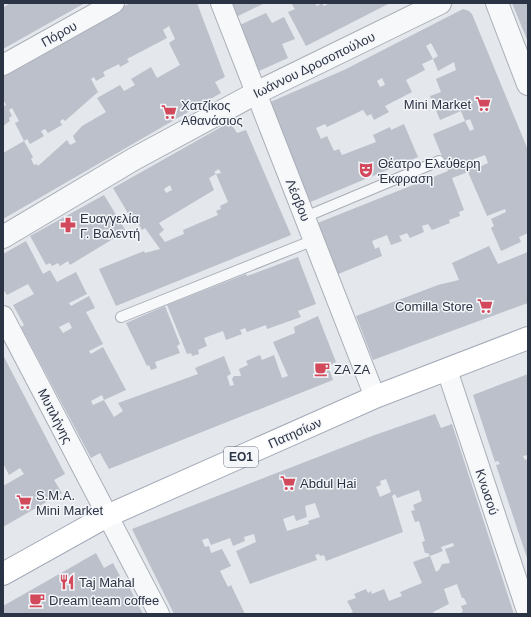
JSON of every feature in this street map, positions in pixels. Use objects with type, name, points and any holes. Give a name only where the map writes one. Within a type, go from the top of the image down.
[{"type":"main road","name":"Πατησίων","points":[[3,574],[108,516],[375,398],[528,338]]},
{"type":"street","name":"Πόρου","points":[[3,65],[114,3]]},
{"type":"street","name":"Λέσβου","points":[[221,3],[375,398]]},
{"type":"street","name":"Ιωάννου Δροσοπούλου","points":[[3,237],[134,159],[256,93],[440,3]]},
{"type":"street","points":[[497,3],[528,84]]},
{"type":"street","name":"Μυτιλήνης","points":[[3,316],[159,614]]},
{"type":"street","name":"Κνωσού","points":[[447,370],[528,614]]},
{"type":"lane","points":[[305,217],[439,161]]},
{"type":"lane","points":[[120,317],[314,240]]},
{"type":"building","points":[[10,3],[85,3],[3,49],[3,8]]},
{"type":"building","points":[[130,3],[197,3],[225,77],[215,82],[221,93],[3,219],[3,153],[24,141],[15,123],[19,121],[12,108],[9,110],[12,116],[9,118],[10,121],[3,126],[3,107],[6,105],[3,99],[3,75]],"holes":[[[169,26],[175,39],[169,43],[180,65],[157,78],[151,67],[131,79],[135,85],[124,91],[120,85],[97,98],[106,112],[82,126],[73,136],[76,142],[70,145],[67,140],[38,166],[37,164],[34,165],[31,159],[33,157],[24,141],[27,139],[30,144],[44,136],[41,131],[45,129],[48,133],[62,125],[60,121],[63,119],[65,121],[98,92],[91,79],[94,77],[96,81],[105,76],[103,72],[119,64],[120,67],[129,62],[127,59],[167,38],[163,30]]]},
{"type":"building","points":[[227,3],[265,3],[236,17]]},
{"type":"building","points":[[291,3],[315,3],[317,6],[322,3],[324,6],[330,3],[390,3],[306,46],[288,12],[295,9]]},
{"type":"building","points":[[512,3],[528,3],[528,42]]},
{"type":"building","points":[[463,9],[472,14],[528,150],[528,233],[519,237],[521,242],[501,251],[491,228],[494,226],[491,219],[506,212],[505,209],[487,216],[468,172],[452,178],[464,210],[459,212],[460,216],[449,220],[450,223],[432,230],[428,224],[422,226],[424,232],[410,238],[407,233],[399,236],[402,241],[391,245],[387,235],[372,241],[375,249],[379,247],[382,256],[336,275],[315,224],[448,171],[433,134],[465,121],[461,111],[440,120],[430,96],[441,92],[436,79],[456,70],[454,62],[438,71],[433,59],[422,64],[425,70],[406,80],[412,92],[385,106],[389,112],[374,120],[371,114],[367,116],[363,110],[327,127],[325,124],[316,128],[321,139],[327,136],[334,151],[339,149],[342,155],[376,142],[373,135],[390,127],[391,130],[404,124],[418,157],[308,203],[268,103],[344,70]],"holes":[[[431,43],[438,56],[433,59],[426,46]],[[382,78],[385,85],[380,87],[377,81]],[[470,119],[474,129],[470,131],[465,121]],[[485,155],[488,163],[477,168],[474,159]]]},
{"type":"building","points":[[266,13],[272,23],[284,17],[295,39],[282,44],[288,58],[259,71],[251,52],[249,54],[243,41],[246,39],[240,25]]},
{"type":"building","points":[[230,122],[237,133],[246,130],[291,235],[116,306],[99,269],[144,251],[145,253],[160,249],[145,228],[142,230],[138,223],[135,225],[113,188]],"holes":[[[219,169],[221,173],[216,174],[214,172]],[[216,174],[228,202],[220,206],[221,209],[216,211],[218,215],[183,230],[184,234],[165,242],[159,234],[164,230],[159,223],[214,190],[209,178]],[[170,185],[172,190],[166,193],[164,189]]]},
{"type":"building","points":[[104,195],[126,231],[70,265],[68,261],[60,266],[58,263],[52,266],[50,263],[46,265],[30,236]]},
{"type":"building","points":[[26,241],[43,274],[50,270],[57,282],[76,272],[87,294],[69,303],[71,306],[89,296],[95,308],[86,312],[103,344],[89,351],[91,354],[103,347],[126,390],[104,400],[114,417],[123,411],[118,403],[198,374],[195,368],[224,356],[231,374],[227,376],[230,386],[234,385],[232,379],[234,376],[241,376],[239,369],[248,365],[246,361],[260,355],[262,360],[274,355],[282,378],[288,376],[273,342],[295,333],[294,327],[318,316],[336,362],[328,366],[333,380],[109,469],[100,453],[91,458],[21,327],[24,325],[13,305],[34,294],[28,284],[7,295],[3,289],[3,254]],"holes":[[[69,322],[72,328],[63,333],[59,327]],[[102,395],[104,400],[93,405],[91,401]]]},
{"type":"building","points":[[489,246],[498,264],[528,252],[528,303],[373,360],[356,316],[438,285],[459,280],[452,263]]},
{"type":"building","points":[[298,257],[316,304],[298,311],[301,317],[267,329],[266,325],[247,332],[245,328],[240,330],[242,334],[226,340],[223,331],[204,338],[207,346],[198,350],[199,354],[192,356],[191,353],[187,354],[167,305],[246,274],[247,276]]},
{"type":"building","points":[[165,306],[180,344],[177,346],[180,353],[155,362],[157,368],[151,370],[149,365],[147,366],[126,323]]},
{"type":"building","points":[[3,355],[65,474],[54,480],[62,493],[3,527],[3,486],[24,474],[20,468],[9,475],[3,463]]},
{"type":"building","points":[[528,374],[528,455],[523,456],[525,460],[528,459],[528,561],[496,465],[500,464],[498,461],[495,462],[473,395]]},
{"type":"building","points":[[435,414],[441,428],[452,424],[514,614],[460,614],[463,611],[461,606],[467,604],[464,598],[462,598],[457,584],[444,589],[449,604],[433,612],[434,614],[348,614],[353,612],[347,601],[356,598],[354,594],[366,589],[368,593],[371,591],[372,594],[384,589],[389,601],[402,596],[400,592],[422,583],[413,562],[430,556],[428,553],[425,553],[422,542],[425,541],[419,521],[415,522],[411,511],[415,510],[413,505],[422,501],[419,490],[397,498],[395,494],[392,496],[403,532],[326,561],[324,555],[315,555],[317,560],[250,584],[236,551],[256,542],[254,534],[244,537],[245,541],[233,546],[230,538],[211,545],[208,538],[202,540],[205,547],[209,546],[211,553],[222,549],[231,566],[220,571],[228,587],[231,585],[245,614],[174,614],[132,529],[372,436]],"holes":[[[386,479],[391,492],[380,497],[376,487],[381,485],[380,481]],[[315,503],[320,517],[308,521],[309,524],[287,531],[283,519],[294,515],[296,521],[307,517],[305,506]],[[453,543],[454,546],[445,549],[450,563],[442,564],[436,572],[430,556],[443,551],[441,547]]]},
{"type":"building","points":[[96,553],[104,568],[113,563],[122,580],[125,579],[143,614],[3,614],[3,606]]},
{"type":"place","name":"Mini Market","points":[[483,104]]},
{"type":"place","name":"Χατζίκος Αθανάσιος","points":[[169,112]]},
{"type":"place","name":"Θέατρο Ελεύθερη Έκφραση","points":[[366,170]]},
{"type":"place","name":"Ευαγγελία Γ. Βαλεντή","points":[[68,225]]},
{"type":"place","name":"Comilla Store","points":[[485,306]]},
{"type":"place","name":"ZA ZA","points":[[322,369]]},
{"type":"place","name":"Abdul Hai","points":[[288,483]]},
{"type":"place","name":"S.M.A. Mini Market","points":[[24,502]]},
{"type":"place","name":"Taj Mahal","points":[[67,582]]},
{"type":"place","name":"Dream team coffee","points":[[37,600]]}]
